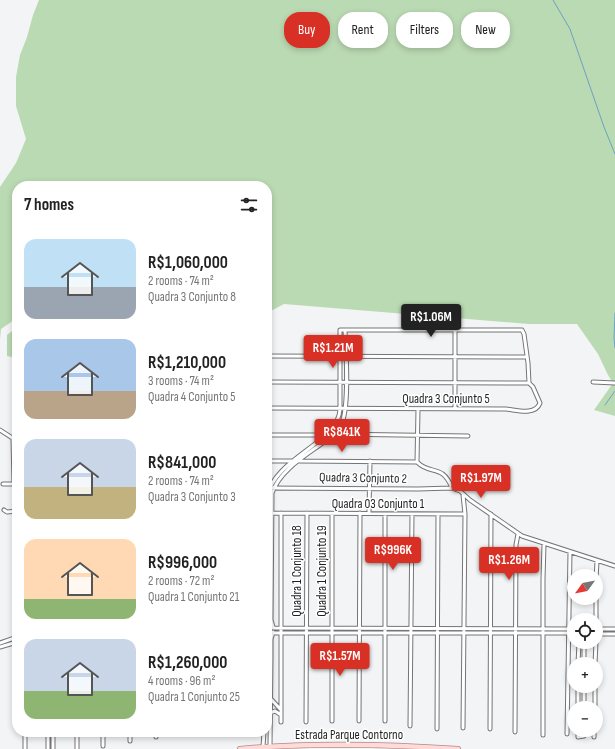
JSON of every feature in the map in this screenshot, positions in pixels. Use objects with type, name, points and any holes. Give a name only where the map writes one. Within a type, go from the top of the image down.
[{"type":"main road","name":"Estrada Parque Contorno","points":[[240,749],[270,746],[328,744],[397,745],[458,749]]},
{"type":"main road","points":[[397,745],[406,749]]},
{"type":"street","points":[[272,382],[340,383],[528,383],[524,332],[522,330],[340,330],[340,356],[340,383],[340,409],[338,420],[326,435],[278,474],[272,482]]},
{"type":"street","points":[[272,495],[274,488],[284,474],[333,434],[341,424],[346,409],[346,330]]},
{"type":"street","points":[[455,331],[455,409]]},
{"type":"street","points":[[272,356],[527,357]]},
{"type":"street","points":[[593,382],[615,383]]},
{"type":"street","name":"Quadra 3 Conjunto 5","points":[[272,408],[506,409],[530,412],[540,405],[538,396],[532,385],[528,383]]},
{"type":"street","points":[[417,462],[418,409]]},
{"type":"street","points":[[0,430],[12,438]]},
{"type":"street","points":[[272,435],[333,434],[468,436]]},
{"type":"street","points":[[272,461],[417,462],[424,467],[443,473],[452,488],[460,491],[463,495],[518,534],[544,544],[615,566]]},
{"type":"street","points":[[369,513],[370,461]]},
{"type":"street","points":[[3,484],[12,484]]},
{"type":"street","name":"Quadra 3 Conjunto 2","points":[[274,488],[452,488]]},
{"type":"street","points":[[463,495],[465,514],[464,728]]},
{"type":"street","points":[[4,510],[7,512],[12,512]]},
{"type":"street","points":[[281,513],[281,722]]},
{"type":"street","name":"Quadra 1 Conjunto 18","points":[[306,722],[307,513]]},
{"type":"street","points":[[359,721],[360,513]]},
{"type":"street","name":"Quadra 03 Conjunto 1","points":[[272,514],[465,514]]},
{"type":"street","name":"Quadra 1 Conjunto 19","points":[[332,514],[332,721]]},
{"type":"street","points":[[384,721],[385,514]]},
{"type":"street","points":[[410,726],[412,514]]},
{"type":"street","points":[[437,729],[438,514]]},
{"type":"street","points":[[490,729],[491,514]]},
{"type":"street","points":[[515,732],[517,628],[516,545],[518,534]]},
{"type":"street","points":[[543,735],[542,628],[544,544]]},
{"type":"street","points":[[568,613],[570,552]]},
{"type":"street","points":[[597,561],[597,569]]},
{"type":"street","points":[[272,624],[272,636]]},
{"type":"street","points":[[273,628],[333,632],[385,633],[567,633]]},
{"type":"street","points":[[273,633],[333,628],[567,628]]},
{"type":"street","points":[[603,629],[615,629]]},
{"type":"street","points":[[603,634],[615,634]]},
{"type":"street","points":[[0,643],[12,639]]},
{"type":"street","points":[[0,647],[12,643]]},
{"type":"street","points":[[568,701],[569,649]]},
{"type":"street","points":[[272,700],[281,710]]},
{"type":"street","points":[[272,713],[276,711],[281,715]]},
{"type":"street","points":[[25,737],[25,749]]},
{"type":"street","points":[[48,737],[48,749]]},
{"type":"street","points":[[53,737],[53,749]]},
{"type":"street","points":[[77,737],[77,749]]},
{"type":"street","points":[[103,737],[103,746]]},
{"type":"street","points":[[263,747],[264,737]]},
{"type":"street","points":[[269,737],[270,746]]},
{"type":"green space","points":[[39,0],[615,0],[615,416],[594,410],[613,383],[598,354],[577,324],[529,324],[284,304],[272,310],[272,181],[12,181],[12,321],[1,329],[0,339],[0,187],[16,163],[26,139],[16,106],[16,77],[20,55]]},
{"type":"green space","points":[[12,331],[12,357],[7,356],[7,335]]},
{"type":"waterway","points":[[553,0],[570,29],[604,127],[615,154]]},
{"type":"waterway","points":[[615,313],[615,348]]},
{"type":"waterway","points":[[605,405],[615,391]]}]
